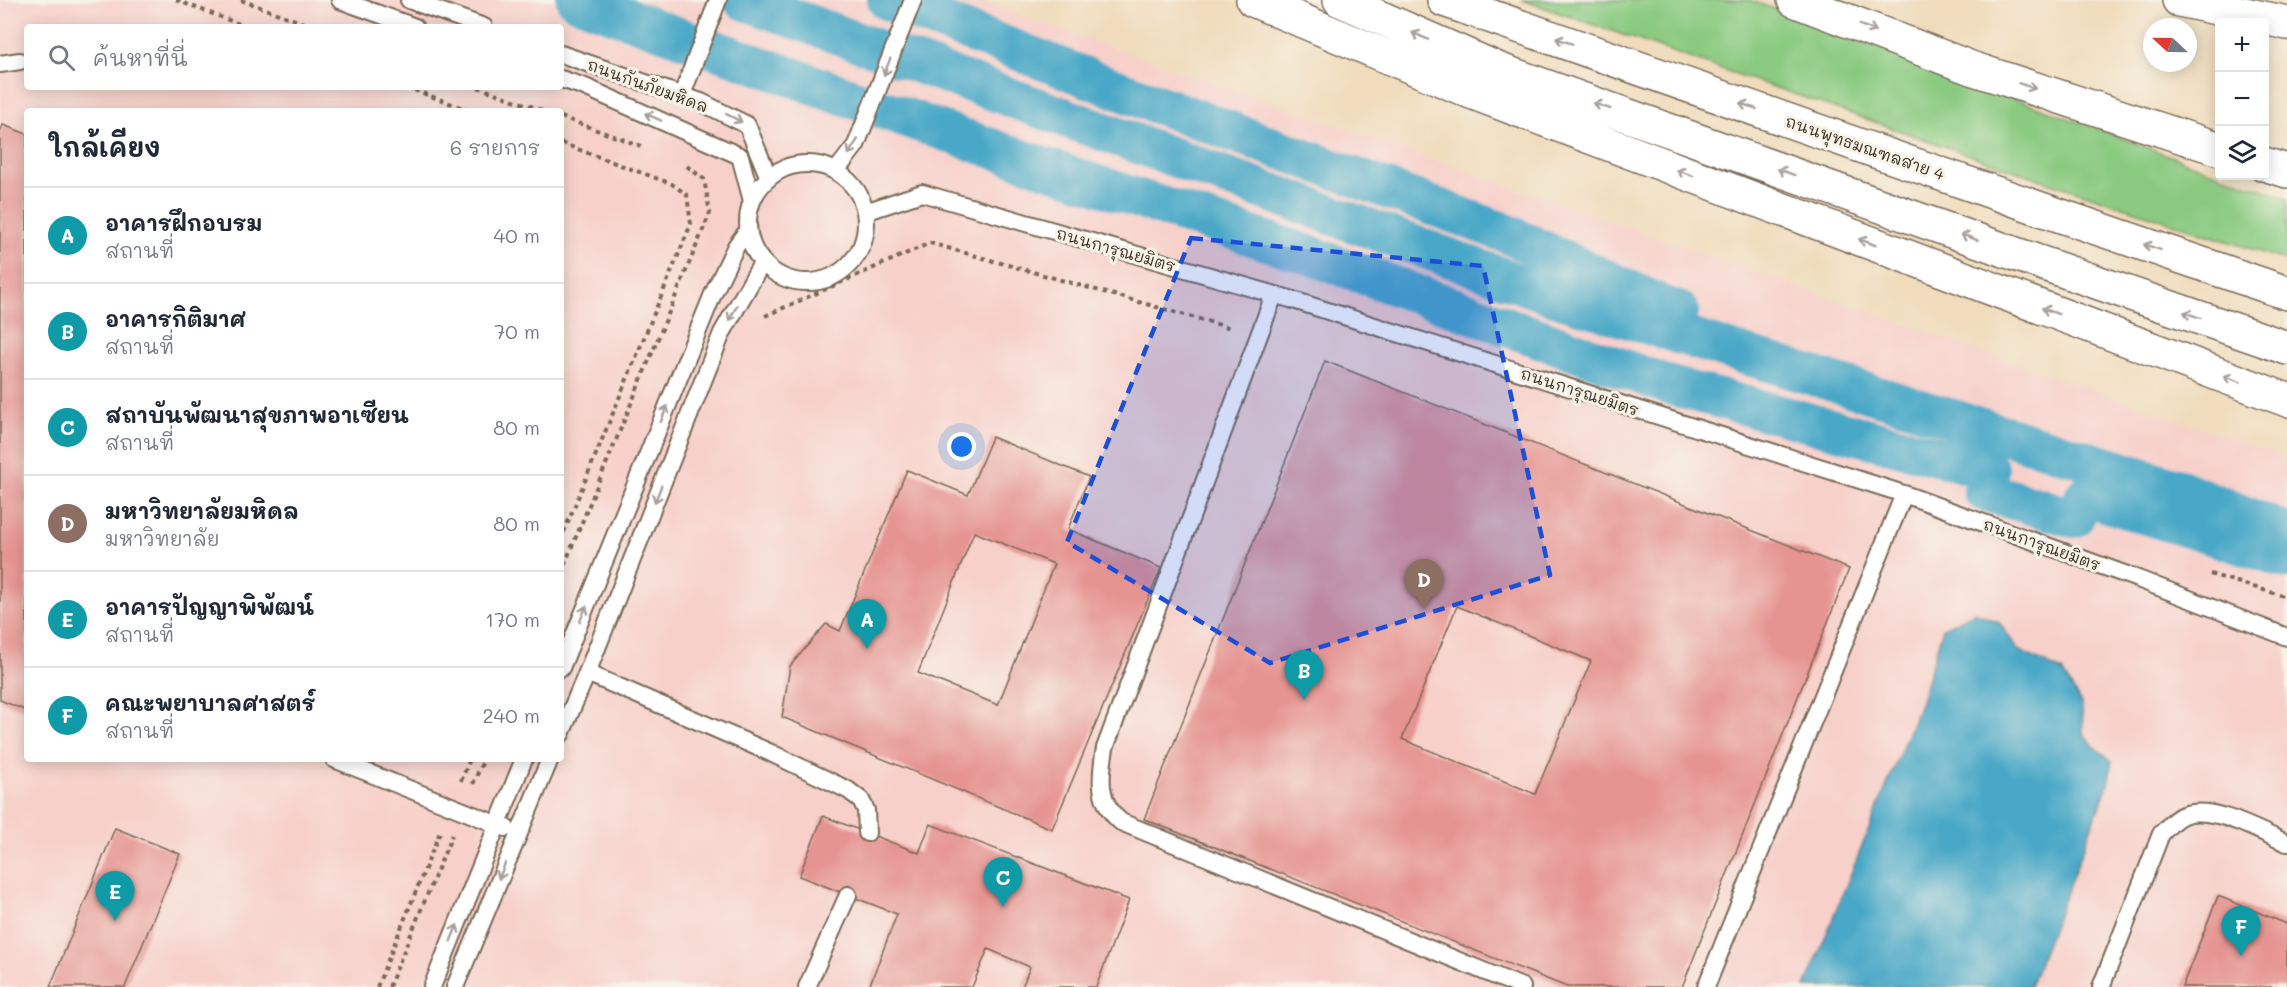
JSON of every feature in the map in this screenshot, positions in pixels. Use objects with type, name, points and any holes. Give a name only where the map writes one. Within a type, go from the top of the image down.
[{"type":"main road","points":[[1254,0],[1471,92],[2287,400]]},
{"type":"main road","points":[[1340,0],[1500,70],[2287,348]]},
{"type":"main road","name":"ถนนพุทธมณฑลสาย 4","points":[[1444,0],[2287,293]]},
{"type":"main road","points":[[1794,0],[1971,68],[2215,147]]},
{"type":"main road","points":[[2179,0],[2287,23]]},
{"type":"main road","points":[[2269,165],[2287,171]]},
{"type":"lane","points":[[340,0],[408,24]]},
{"type":"lane","points":[[409,0],[476,24]]},
{"type":"lane","points":[[682,95],[718,0]]},
{"type":"lane","points":[[836,171],[856,145],[910,7]]},
{"type":"lane","name":"ถนนกันภัยมหิดล","points":[[564,55],[701,102],[747,125],[769,178]]},
{"type":"lane","points":[[0,64],[20,61]]},
{"type":"lane","name":"ถนนกันภัยมหิดล","points":[[564,80],[585,87],[740,156],[752,201]]},
{"type":"lane","points":[[807,164],[828,167],[845,177],[858,193],[865,212],[866,231],[859,250],[848,266],[833,277],[814,282],[795,282],[777,274],[762,263],[752,248],[748,230],[752,201],[769,178],[787,167],[807,164]]},
{"type":"lane","name":"ถนนการุณยมิตร","points":[[865,212],[922,193],[1274,295],[1904,494],[2138,579],[2287,637]]},
{"type":"lane","points":[[564,661],[713,294],[736,246],[748,230]]},
{"type":"lane","points":[[564,727],[722,333],[762,263]]},
{"type":"lane","points":[[1274,295],[1105,748],[1101,774],[1103,796],[1109,812],[1121,822],[1522,987]]},
{"type":"lane","points":[[1706,987],[1904,494]]},
{"type":"lane","points":[[587,673],[771,753],[848,790],[861,800],[866,810],[867,833]]},
{"type":"lane","points":[[342,762],[518,833]]},
{"type":"lane","points":[[432,987],[523,762]]},
{"type":"lane","points":[[455,987],[549,762]]},
{"type":"lane","points":[[2101,987],[2161,834],[2173,821],[2184,814],[2201,811],[2222,816],[2287,843]]},
{"type":"lane","points":[[807,987],[848,895]]},
{"type":"path","points":[[176,0],[239,24]]},
{"type":"path","points":[[241,0],[306,24]]},
{"type":"path","points":[[414,90],[463,108]]},
{"type":"path","points":[[486,90],[536,108]]},
{"type":"path","points":[[564,118],[643,146]]},
{"type":"path","points":[[564,144],[672,184],[687,195],[691,224],[564,532]]},
{"type":"path","points":[[564,566],[710,213],[704,179],[675,158]]},
{"type":"path","points":[[389,987],[457,808],[469,762]]},
{"type":"path","points":[[376,987],[457,808],[482,762]]},
{"type":"highlighted area","points":[[1191,238],[1483,266],[1550,575],[1270,663],[1067,542]]},
{"type":"shaded area","points":[[0,0],[977,0],[2287,458],[2287,987],[0,987]]},
{"type":"green space","points":[[1522,0],[1750,0],[2215,173],[2215,180],[2236,180],[2287,198],[2287,261],[2039,179]]},
{"type":"water","points":[[1975,612],[1999,622],[2018,650],[2062,671],[2082,705],[2083,733],[2112,761],[2108,785],[2030,987],[1805,987],[1921,701],[1943,628]]},
{"type":"building","points":[[3,125],[24,133],[24,710],[0,700],[0,132]]},
{"type":"building","points":[[1325,361],[1849,569],[1682,987],[1567,987],[1144,819]],"holes":[[[1457,606],[1591,661],[1535,794],[1402,739]]]},
{"type":"building","points":[[992,437],[1089,477],[1068,529],[1161,568],[1052,829],[782,717],[790,666],[826,624],[840,631],[907,470],[968,495]],"holes":[[[974,532],[1054,564],[998,705],[918,673]]]},
{"type":"building","points":[[823,816],[919,853],[930,824],[1129,900],[1096,987],[1022,987],[1030,967],[988,949],[972,987],[869,987],[897,914],[799,876]]},
{"type":"building","points":[[115,828],[180,854],[125,987],[50,987]]},
{"type":"building","points":[[2218,896],[2287,924],[2287,987],[2182,987]]},
{"type":"waterway","points":[[576,0],[1047,168],[1315,257],[1671,386],[1989,470],[1983,491],[2074,518],[2085,496],[2287,559]]},
{"type":"waterway","points":[[743,0],[1554,296],[2180,489],[2287,533]]},
{"type":"waterway","points":[[887,0],[1119,90],[1503,232],[1679,311]]},
{"type":"place","name":"มหาวิทยาลัยมหิดล","points":[[1424,609]]},
{"type":"place","name":"อาคารฝึกอบรม","points":[[867,649]]},
{"type":"place","name":"อาคารกิติมาศ","points":[[1304,700]]},
{"type":"place","name":"สถาบันพัฒนาสุขภาพอาเซียน","points":[[1003,907]]},
{"type":"place","name":"อาคารปัญญาพิพัฒน์","points":[[115,921]]},
{"type":"place","name":"คณะพยาบาลศาสตร์","points":[[2241,956]]}]
